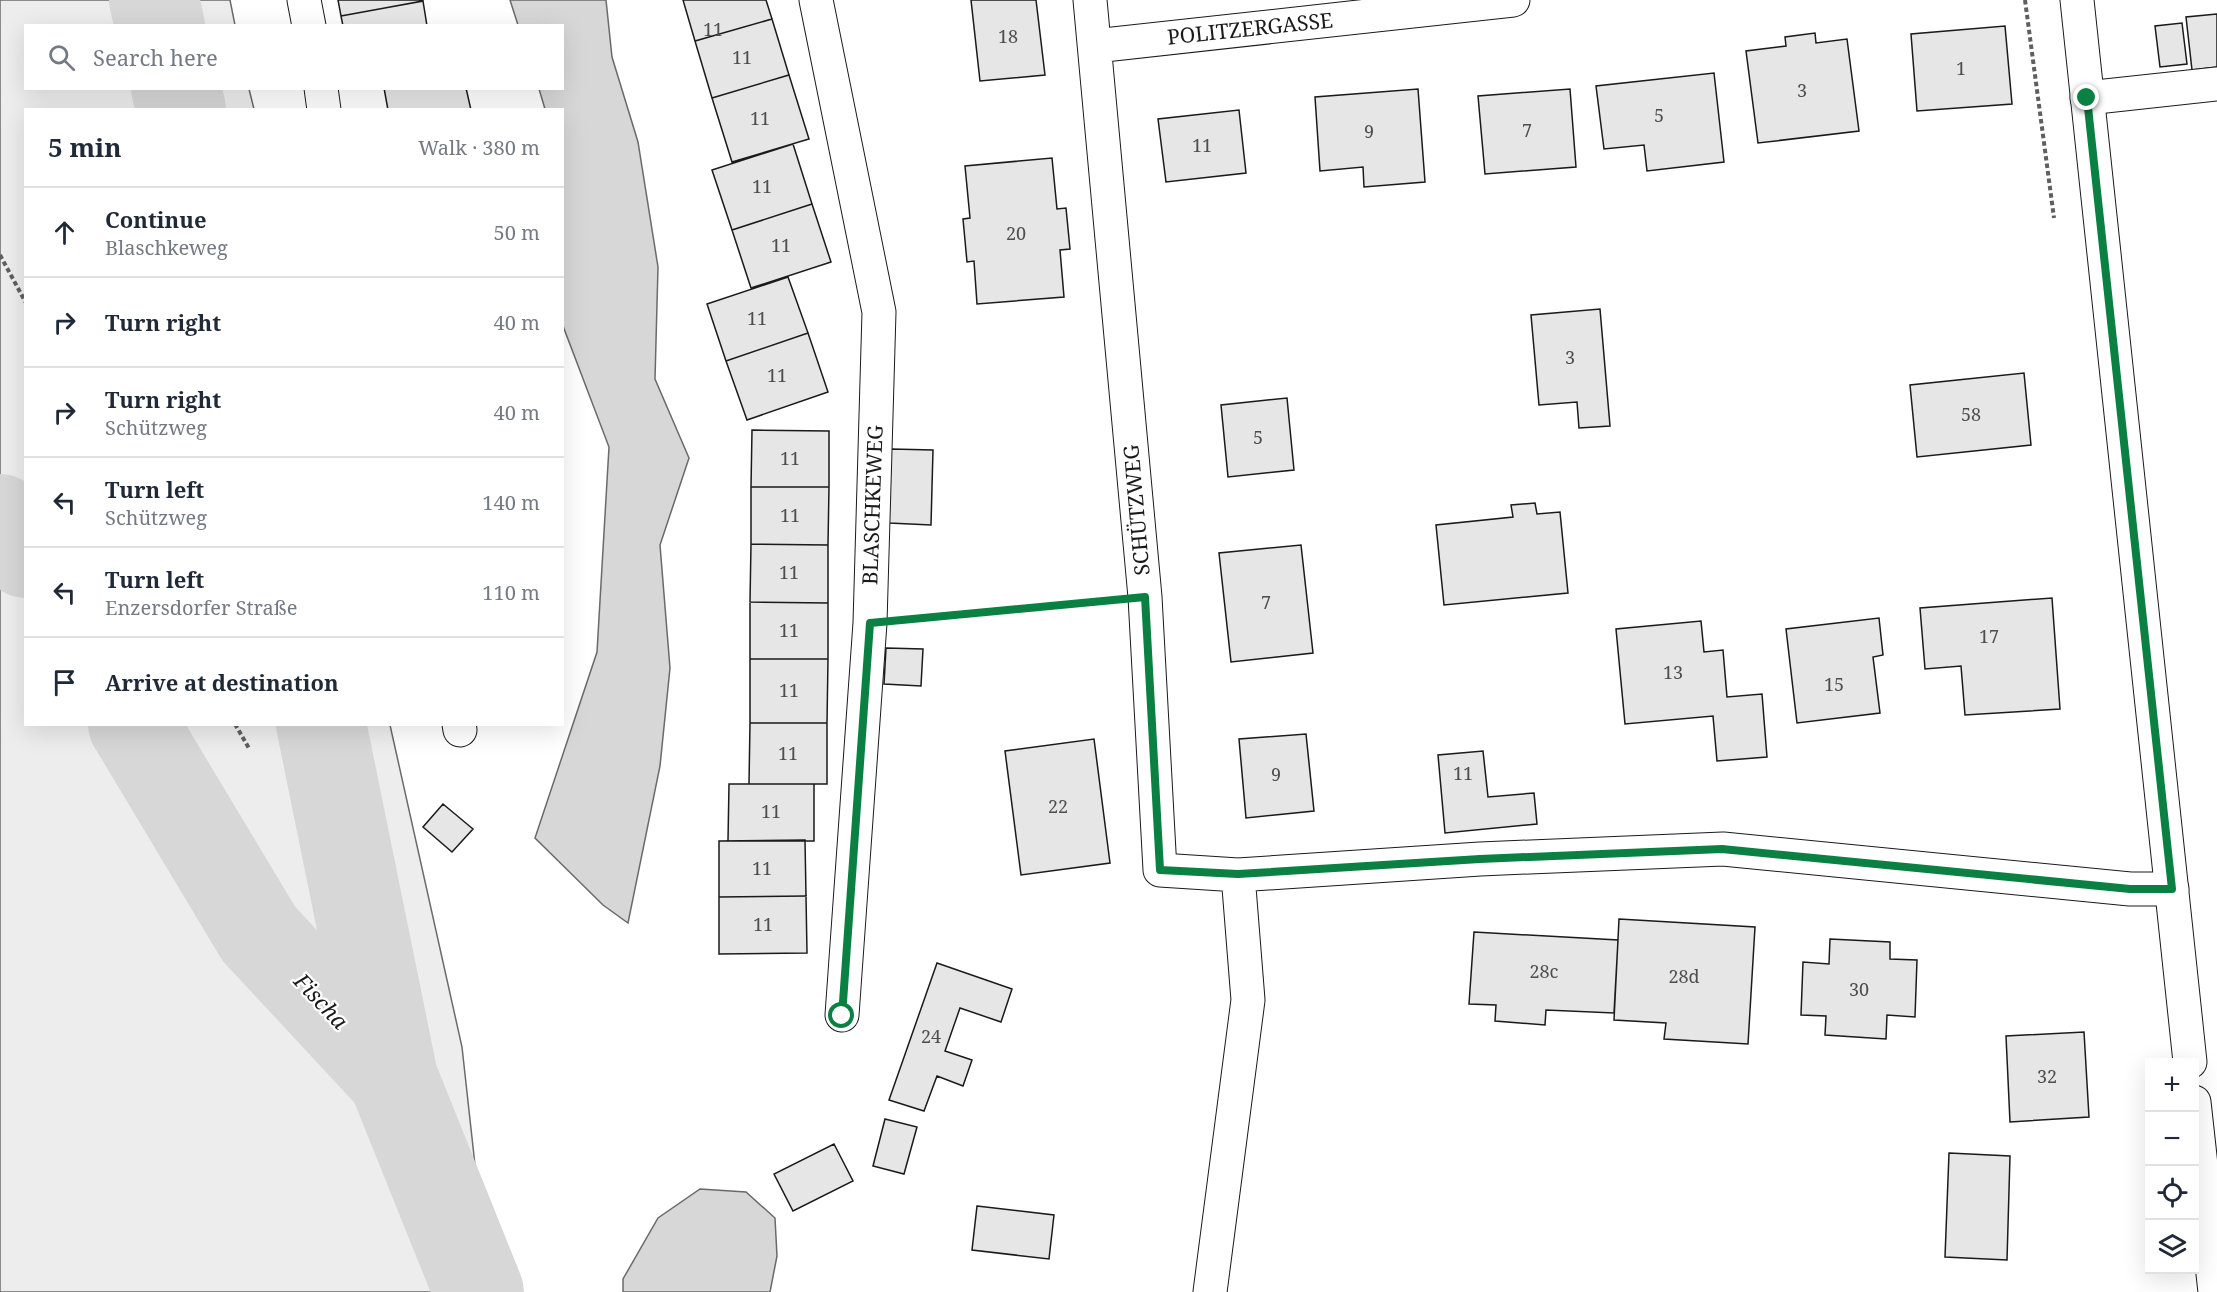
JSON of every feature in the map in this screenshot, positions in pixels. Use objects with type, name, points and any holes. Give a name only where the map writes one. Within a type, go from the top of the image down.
[{"type":"street","points":[[304,0],[309,24]]},
{"type":"street","name":"BLASCHKEWEG","points":[[816,0],[879,312],[870,623],[842,1016]]},
{"type":"street","name":"SCHÜTZWEG","points":[[1090,0],[1145,597],[1160,870],[1238,874],[1480,859],[1722,849],[2130,889],[2172,889]]},
{"type":"street","name":"POLITZERGASSE","points":[[1095,46],[1513,0]]},
{"type":"street","points":[[2077,0],[2190,1058]]},
{"type":"street","points":[[2087,98],[2217,84]]},
{"type":"street","points":[[321,90],[324,108]]},
{"type":"street","points":[[1210,1292],[1248,1000],[1238,874]]},
{"type":"street","points":[[2195,1112],[2215,1292]]},
{"type":"path","points":[[0,255],[24,299]]},
{"type":"path","points":[[870,623],[1145,597]]},
{"type":"path","points":[[236,726],[250,750]]},
{"type":"shaded area","points":[[0,0],[230,0],[235,24],[24,24],[24,90],[249,90],[254,108],[24,108],[24,726],[390,726],[462,1047],[489,1292],[0,1292]]},
{"type":"shaded area","points":[[510,0],[606,0],[612,57],[638,142],[658,267],[655,379],[689,458],[660,545],[670,668],[660,766],[628,923],[603,905],[535,838],[597,652],[609,447],[564,329],[564,108],[545,108],[539,90],[564,90],[564,24],[518,24]]},
{"type":"shaded area","points":[[700,1189],[746,1192],[775,1218],[777,1256],[770,1292],[623,1292],[623,1279],[658,1218]]},
{"type":"building","points":[[338,0],[423,0],[423,1],[341,16]]},
{"type":"building","points":[[683,0],[766,0],[772,19],[695,41]]},
{"type":"building","points":[[971,0],[1036,0],[1045,75],[980,81]]},
{"type":"building","points":[[423,1],[427,24],[343,24],[341,16]]},
{"type":"building","points":[[2217,14],[2217,67],[2192,70],[2186,17]]},
{"type":"building","points":[[772,19],[789,75],[712,98],[695,41]]},
{"type":"building","points":[[2182,23],[2187,64],[2160,67],[2155,26]]},
{"type":"building","points":[[2005,26],[2012,104],[1917,111],[1911,34]]},
{"type":"building","points":[[1815,33],[1816,43],[1847,39],[1859,131],[1758,143],[1746,51],[1786,46],[1785,37]]},
{"type":"building","points":[[1714,73],[1724,162],[1647,171],[1644,145],[1604,149],[1596,86]]},
{"type":"building","points":[[789,75],[809,139],[732,162],[712,98]]},
{"type":"building","points":[[1418,89],[1425,182],[1364,187],[1363,167],[1320,171],[1315,97]]},
{"type":"building","points":[[1570,89],[1576,167],[1485,174],[1478,96]]},
{"type":"building","points":[[384,90],[466,90],[471,108],[388,108]]},
{"type":"building","points":[[1239,110],[1246,173],[1166,182],[1158,119]]},
{"type":"building","points":[[793,144],[812,204],[732,230],[712,170]]},
{"type":"building","points":[[1052,158],[1057,209],[1066,208],[1070,249],[1060,250],[1064,297],[977,304],[974,261],[967,262],[963,219],[970,218],[965,166]]},
{"type":"building","points":[[812,204],[831,262],[751,288],[732,230]]},
{"type":"building","points":[[788,277],[808,333],[726,361],[707,304]]},
{"type":"building","points":[[1600,309],[1610,426],[1579,428],[1577,402],[1539,405],[1531,315]]},
{"type":"building","points":[[808,333],[828,392],[747,420],[726,361]]},
{"type":"building","points":[[2024,373],[2031,445],[1917,457],[1910,385]]},
{"type":"building","points":[[1287,398],[1294,470],[1228,477],[1221,405]]},
{"type":"building","points":[[752,430],[829,431],[829,487],[751,487]]},
{"type":"building","points":[[891,449],[933,450],[931,525],[889,523]]},
{"type":"building","points":[[751,487],[829,487],[828,545],[751,544]]},
{"type":"building","points":[[1535,503],[1537,514],[1560,512],[1568,593],[1444,605],[1436,525],[1513,517],[1511,505]]},
{"type":"building","points":[[751,544],[828,545],[828,603],[750,602]]},
{"type":"building","points":[[1301,545],[1313,653],[1231,662],[1219,553]]},
{"type":"building","points":[[2052,598],[2060,709],[1965,715],[1961,666],[1925,669],[1920,608]]},
{"type":"building","points":[[750,602],[828,603],[828,659],[750,659]]},
{"type":"building","points":[[1879,618],[1883,655],[1873,657],[1880,713],[1797,723],[1786,629]]},
{"type":"building","points":[[1701,621],[1704,652],[1723,650],[1727,697],[1762,694],[1767,757],[1717,761],[1713,716],[1625,724],[1616,629]]},
{"type":"building","points":[[886,648],[923,649],[921,686],[884,684]]},
{"type":"building","points":[[750,659],[828,659],[827,723],[750,723]]},
{"type":"building","points":[[750,723],[827,723],[827,784],[749,784]]},
{"type":"building","points":[[1306,734],[1314,811],[1246,818],[1239,739]]},
{"type":"building","points":[[1094,739],[1110,863],[1021,875],[1005,751]]},
{"type":"building","points":[[1483,751],[1488,797],[1534,793],[1537,824],[1445,833],[1438,755]]},
{"type":"building","points":[[729,784],[814,784],[814,841],[728,841]]},
{"type":"building","points":[[443,804],[473,829],[452,852],[423,827]]},
{"type":"building","points":[[805,840],[806,896],[719,897],[719,841]]},
{"type":"building","points":[[806,896],[807,953],[719,954],[719,897]]},
{"type":"building","points":[[1619,919],[1755,927],[1748,1044],[1664,1039],[1666,1023],[1614,1020]]},
{"type":"building","points":[[1474,932],[1618,940],[1614,1013],[1546,1010],[1545,1025],[1495,1021],[1496,1005],[1469,1004]]},
{"type":"building","points":[[1830,939],[1890,942],[1890,959],[1917,960],[1915,1017],[1887,1015],[1886,1039],[1825,1035],[1826,1016],[1801,1015],[1803,962],[1829,964]]},
{"type":"building","points":[[937,963],[1012,989],[1001,1022],[960,1008],[945,1051],[972,1060],[963,1086],[937,1076],[924,1111],[889,1100]]},
{"type":"building","points":[[2084,1032],[2089,1117],[2010,1122],[2006,1036]]},
{"type":"building","points":[[885,1119],[917,1127],[904,1174],[873,1166]]},
{"type":"building","points":[[834,1144],[853,1181],[793,1211],[774,1174]]},
{"type":"building","points":[[1949,1153],[2010,1156],[2007,1260],[1945,1257]]},
{"type":"building","points":[[977,1206],[1054,1215],[1049,1259],[972,1250]]},
{"type":"waterway","points":[[154,0],[160,24]]},
{"type":"waterway","points":[[176,90],[181,108]]},
{"type":"waterway","name":"Fischa","points":[[0,519],[24,550]]},
{"type":"waterway","name":"Fischa","points":[[134,726],[259,934],[393,1078],[479,1292]]},
{"type":"waterway","points":[[321,726],[393,1078]]},
{"type":"route","points":[[842,1016],[870,623],[1145,597],[1160,870],[1238,874],[1480,859],[1722,849],[2130,889],[2172,889],[2087,98]]}]
